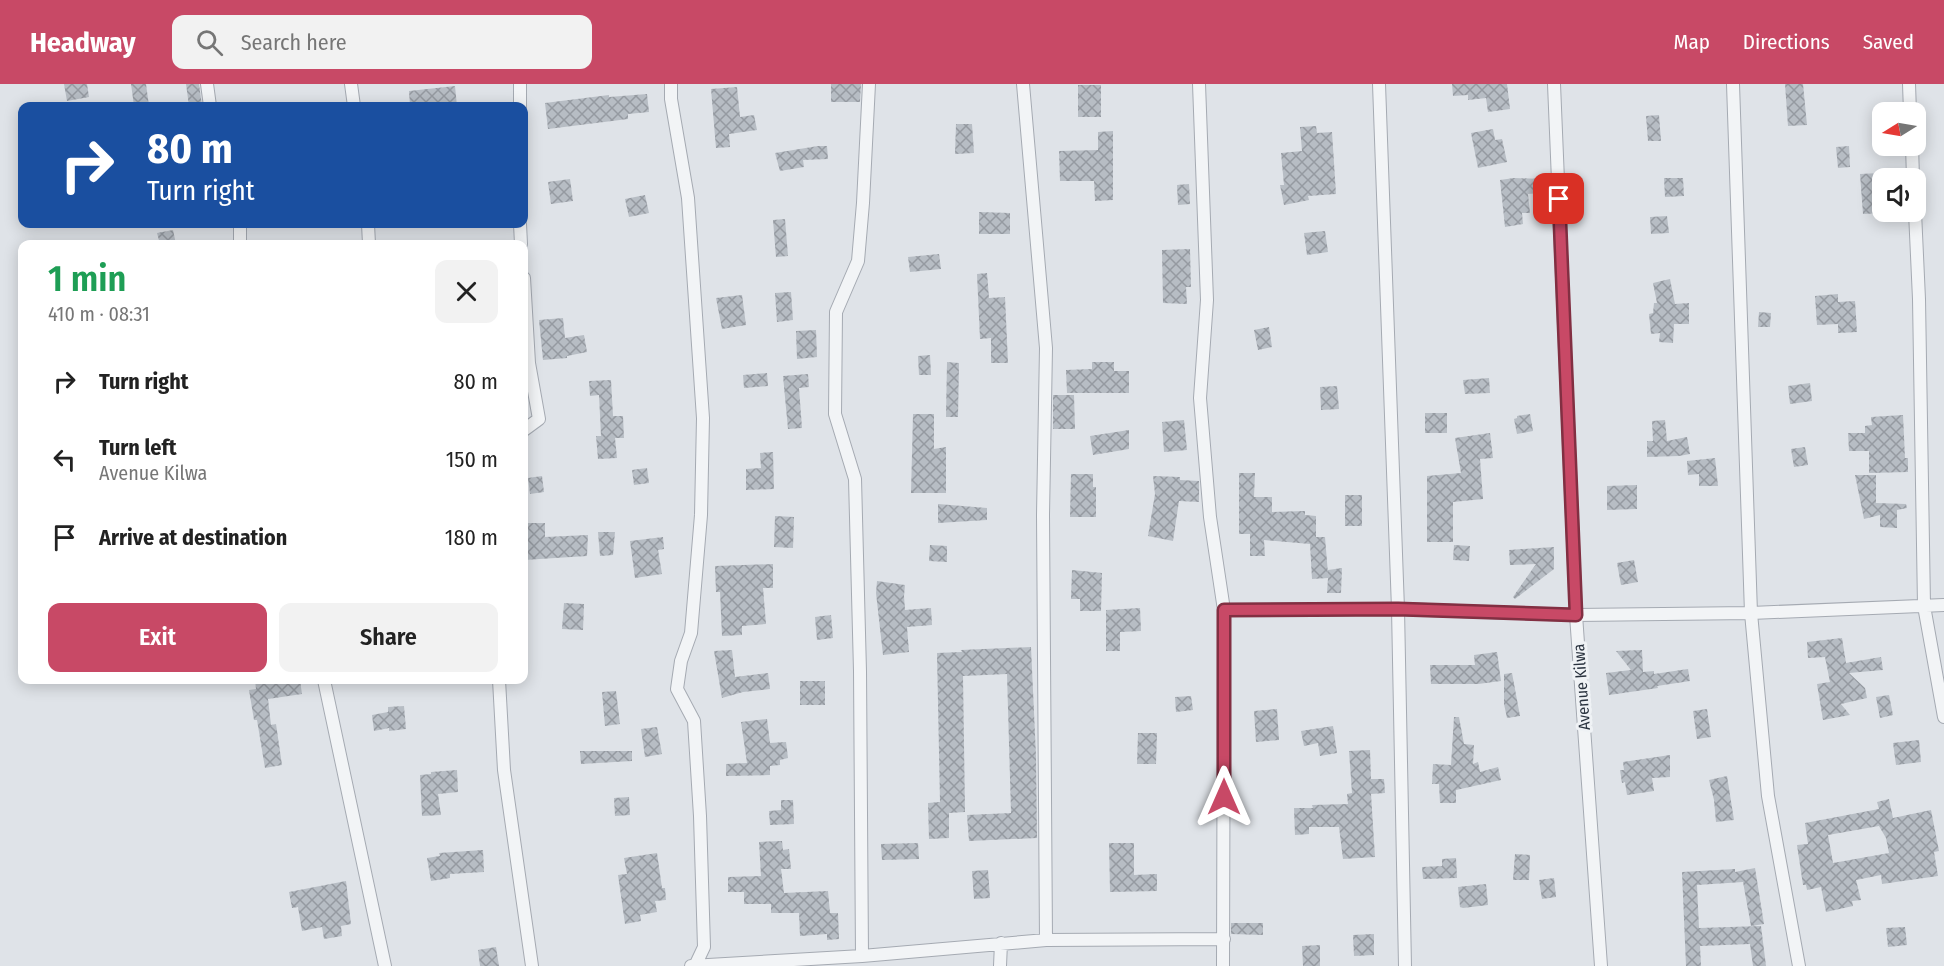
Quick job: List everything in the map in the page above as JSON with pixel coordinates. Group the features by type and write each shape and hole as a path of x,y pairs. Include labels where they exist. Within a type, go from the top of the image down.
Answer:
{"street":[{"path":"207,84 209,102"},
{"path":"351,84 353,102"},
{"path":"520,84 520,102"},
{"path":"671,84 671,99 688,198 703,418 701,515 691,633 681,661 677,689 694,721 700,816 704,947 694,966 838,962 862,956 1046,940 1224,939"},
{"path":"862,956 860,671 855,479 835,414 836,312 858,261 868,131 869,84"},
{"path":"1023,84 1046,348 1043,514 1046,940"},
{"path":"1199,84 1207,300 1200,398 1210,517 1224,610 1223,966"},
{"path":"1379,84 1398,609 1405,966"},
{"name":"Avenue Kilwa","path":"1554,84 1576,615 1601,966"},
{"path":"1733,84 1751,613 1768,796 1799,966"},
{"path":"1909,84 1910,102"},
{"path":"1915,222 1924,606 1944,717"},
{"path":"528,346 539,419"},
{"path":"528,419 539,419"},
{"path":"528,427 539,419"},
{"path":"1224,610 1398,609 1576,615 1751,613 1944,605"},
{"path":"325,684 384,966"},
{"path":"499,684 504,770 532,966"},
{"path":"1000,966 1001,943"}],"building":[{"path":"64,84 87,84 89,97 67,101"},
{"path":"131,84 146,84 148,102 133,102"},
{"path":"186,84 199,84 201,102 188,102"},
{"path":"831,84 861,84 860,102 831,102"},
{"path":"1452,84 1507,84 1510,109 1488,112 1486,98 1468,100 1468,95 1453,96"},
{"path":"1785,84 1803,84 1807,125 1788,126"},
{"path":"1078,85 1101,85 1101,117 1078,117"},
{"path":"455,86 457,102 410,102 409,91"},
{"path":"737,87 740,117 754,115 757,130 729,134 730,147 716,148 711,89"},
{"path":"647,94 649,112 628,114 628,119 548,129 545,103 609,95 609,97"},
{"path":"1659,115 1661,141 1648,141 1646,116"},
{"path":"956,124 972,124 974,153 955,154"},
{"path":"1316,126 1317,133 1332,132 1336,194 1308,196 1309,200 1284,205 1280,185 1284,185 1281,153 1302,151 1300,127"},
{"path":"1493,129 1495,140 1502,139 1507,162 1478,168 1471,133"},
{"path":"1113,131 1113,200 1095,201 1094,181 1060,181 1059,151 1098,150 1098,132"},
{"path":"827,146 828,159 803,160 804,167 780,171 775,153"},
{"path":"1849,146 1850,167 1838,168 1836,147"},
{"path":"1872,173 1872,214 1863,214 1860,174"},
{"path":"1664,178 1683,178 1684,196 1665,197"},
{"path":"570,179 573,201 551,204 548,182"},
{"path":"1541,179 1541,193 1528,194 1530,213 1522,213 1523,224 1505,227 1500,180"},
{"path":"1189,184 1190,204 1178,205 1177,185"},
{"path":"645,195 649,213 629,217 625,199"},
{"path":"979,212 1010,213 1010,234 979,234"},
{"path":"1667,216 1669,233 1651,234 1650,217"},
{"path":"785,219 788,256 776,257 773,220"},
{"path":"173,230 175,240 159,240 157,233"},
{"path":"1325,231 1328,252 1307,255 1304,233"},
{"path":"1190,249 1191,287 1186,287 1187,304 1163,303 1162,250"},
{"path":"939,254 941,269 910,272 908,257"},
{"path":"987,273 989,298 1005,297 1008,363 991,363 991,338 980,339 977,274"},
{"path":"1670,279 1675,304 1689,303 1689,324 1674,324 1673,343 1659,342 1660,333 1651,334 1649,314 1653,313 1654,303 1657,303 1653,283"},
{"path":"791,292 793,320 777,322 775,293"},
{"path":"1838,294 1838,302 1855,301 1857,332 1838,333 1838,324 1817,325 1815,296"},
{"path":"742,295 746,325 722,329 716,298"},
{"path":"1759,312 1771,313 1770,327 1758,327"},
{"path":"563,318 565,338 584,335 587,352 567,356 567,358 543,360 539,320"},
{"path":"1269,327 1272,347 1258,350 1254,330"},
{"path":"816,330 817,357 797,359 796,331"},
{"path":"930,355 931,375 919,375 918,356"},
{"path":"947,362 959,363 958,417 946,417"},
{"path":"1092,362 1114,362 1114,371 1129,371 1129,393 1067,393 1066,370 1092,369"},
{"path":"767,373 768,386 744,388 743,375"},
{"path":"808,374 809,387 799,388 802,428 788,429 783,376"},
{"path":"1489,378 1490,393 1465,394 1463,380"},
{"path":"611,380 613,416 623,416 624,438 615,438 617,458 598,459 596,436 601,436 599,395 590,396 589,381"},
{"path":"1810,383 1812,401 1790,404 1788,386"},
{"path":"1337,386 1339,409 1321,410 1320,387"},
{"path":"1053,395 1074,395 1075,429 1053,429"},
{"path":"1425,413 1447,413 1447,433 1425,433"},
{"path":"913,414 934,414 934,449 946,447 946,493 911,493"},
{"path":"1530,414 1533,431 1517,434 1514,419 1517,416"},
{"path":"1903,415 1908,472 1869,473 1869,451 1849,451 1848,433 1865,433 1865,426 1872,425 1871,417"},
{"path":"1184,420 1187,450 1164,452 1162,422"},
{"path":"1665,420 1667,441 1687,437 1690,454 1647,457 1647,441 1653,441 1652,421"},
{"path":"1129,430 1129,449 1093,455 1090,436"},
{"path":"1490,433 1493,458 1480,459 1483,499 1453,502 1453,542 1427,542 1427,476 1461,473 1455,438"},
{"path":"1805,447 1808,465 1794,467 1791,449"},
{"path":"773,452 774,489 746,490 746,469 761,468 760,453"},
{"path":"1715,458 1718,486 1699,486 1699,474 1688,475 1687,461"},
{"path":"647,468 649,483 634,485 632,470"},
{"path":"1239,473 1255,473 1254,497 1272,497 1272,512 1305,511 1305,515 1316,516 1316,537 1325,537 1328,574 1328,570 1342,568 1341,593 1327,593 1328,578 1312,579 1310,544 1264,540 1265,556 1250,556 1250,534 1239,534"},
{"path":"1071,474 1093,474 1093,487 1096,487 1096,517 1070,517"},
{"path":"1855,475 1876,475 1876,503 1906,504 1907,508 1897,510 1897,528 1880,527 1880,515 1864,519"},
{"path":"542,476 544,492 530,494 528,478"},
{"path":"1153,476 1180,477 1180,480 1199,481 1199,502 1179,501 1173,541 1148,536 1155,494"},
{"path":"1637,485 1637,509 1607,510 1607,486"},
{"path":"1345,495 1362,495 1362,526 1345,526"},
{"path":"938,504 987,508 987,520 938,523"},
{"path":"775,516 794,517 793,548 774,547"},
{"path":"528,523 545,523 545,537 588,535 587,556 528,560"},
{"path":"598,532 615,532 613,555 600,556"},
{"path":"663,537 664,549 658,550 662,574 635,578 630,541"},
{"path":"930,545 947,546 947,562 929,561"},
{"path":"1454,545 1470,546 1469,561 1453,560"},
{"path":"1554,547 1554,569 1515,599 1513,597 1536,564 1510,565 1509,550"},
{"path":"1634,560 1638,582 1621,585 1617,563"},
{"path":"773,564 773,588 763,588 766,624 742,626 742,635 722,636 720,592 716,592 715,566"},
{"path":"1072,570 1102,573 1101,611 1080,611 1080,599 1071,599"},
{"path":"877,581 905,585 905,610 931,608 932,625 907,627 909,652 883,655 876,593"},
{"path":"564,603 584,604 583,630 562,629"},
{"path":"1140,608 1141,631 1120,632 1120,651 1106,651 1106,610"},
{"path":"831,615 833,638 817,640 815,617"},
{"path":"1842,638 1846,663 1881,657 1883,670 1849,673 1865,688 1867,698 1841,704 1850,715 1823,720 1817,684 1830,682 1825,657 1808,658 1807,642"},
{"path":"1031,647 1037,838 969,841 967,815 1011,813 1007,674 963,676 965,812 949,813 949,838 929,839 928,803 940,802 937,653"},
{"path":"732,650 735,677 768,673 770,689 743,692 722,698 714,651"},
{"path":"1642,650 1643,672 1654,671 1654,674 1688,669 1690,681 1609,695 1606,673 1631,670 1616,651"},
{"path":"1497,652 1501,681 1478,684 1431,684 1430,665 1475,665 1474,655"},
{"path":"1512,673 1520,716 1507,718 1504,704 1504,674"},
{"path":"800,681 825,681 825,705 800,705"},
{"path":"255,684 301,684 302,694 268,699 271,725 276,724 282,765 265,768 257,720 254,720 249,690 256,689"},
{"path":"616,691 620,724 605,726 602,692"},
{"path":"1889,695 1893,715 1880,718 1876,697"},
{"path":"1191,696 1193,710 1176,712 1175,697"},
{"path":"404,706 406,729 389,731 389,728 374,731 372,715 388,712 388,707"},
{"path":"1277,709 1279,740 1256,742 1254,711"},
{"path":"1707,709 1711,737 1697,739 1693,711"},
{"path":"1454,717 1459,717 1464,744 1474,745 1473,764 1478,762 1480,772 1498,767 1501,780 1456,790 1456,803 1440,803 1439,784 1432,784 1433,764 1451,765"},
{"path":"767,719 770,743 786,742 788,758 780,760 780,765 770,766 770,775 726,776 726,764 747,763 741,722"},
{"path":"1333,726 1337,753 1320,756 1318,743 1304,746 1301,731"},
{"path":"657,727 662,754 645,757 641,729"},
{"path":"1138,733 1157,733 1156,764 1137,764"},
{"path":"1919,740 1921,762 1896,765 1893,743"},
{"path":"1370,750 1371,779 1384,779 1385,793 1371,794 1375,857 1343,859 1339,827 1309,827 1309,834 1295,835 1294,808 1348,804 1347,794 1352,793 1349,751"},
{"path":"580,751 632,751 632,761 581,764"},
{"path":"1670,755 1670,777 1652,778 1654,791 1627,795 1620,770 1624,770 1623,762"},
{"path":"457,770 458,792 438,794 441,815 422,816 420,775"},
{"path":"1727,776 1734,820 1716,822 1709,780"},
{"path":"629,797 630,815 615,816 614,798"},
{"path":"1889,799 1893,818 1931,810 1939,851 1934,852 1938,876 1882,884 1881,875 1856,880 1861,900 1852,901 1853,906 1826,912 1821,887 1807,890 1806,885 1803,885 1797,845 1808,844 1805,823 1879,809 1877,802","holes":["1879,826 1886,838 1889,853 1833,863 1828,835"]},
{"path":"781,800 793,800 794,824 770,825 769,811 781,810"},
{"path":"782,841 783,850 789,849 791,869 781,869 784,893 828,891 830,913 838,913 839,939 827,940 827,934 800,936 799,913 771,913 771,904 744,904 744,892 728,892 728,877 761,876 759,842"},
{"path":"918,843 919,859 882,860 881,844"},
{"path":"1109,843 1134,843 1134,875 1157,874 1157,891 1110,892"},
{"path":"483,850 484,872 450,874 450,878 431,881 427,858 440,856 439,853"},
{"path":"657,853 666,900 655,901 657,912 640,915 641,921 625,924 618,875 627,874 624,858"},
{"path":"1515,854 1530,855 1529,880 1513,880"},
{"path":"1456,858 1457,878 1423,879 1422,867 1442,866 1442,859"},
{"path":"1755,868 1764,924 1751,926 1743,882 1697,885 1699,928 1761,926 1766,966 1753,966 1750,944 1700,946 1701,966 1686,966 1682,872 1735,869 1735,872"},
{"path":"988,870 990,898 974,899 972,871"},
{"path":"1554,878 1556,897 1542,899 1539,880"},
{"path":"346,881 351,924 341,926 342,936 324,939 322,927 302,931 298,907 292,908 289,892"},
{"path":"1486,884 1488,905 1460,907 1458,887"},
{"path":"1231,923 1263,923 1263,935 1231,934"},
{"path":"1905,927 1907,945 1888,947 1886,928"},
{"path":"1374,934 1374,955 1354,956 1353,935"},
{"path":"1320,945 1320,966 1303,966 1302,946"},
{"path":"496,947 499,966 480,966 478,950"}],"route":[{"path":"1224,797 1224,610 1398,609 1576,615 1559,199"}]}
